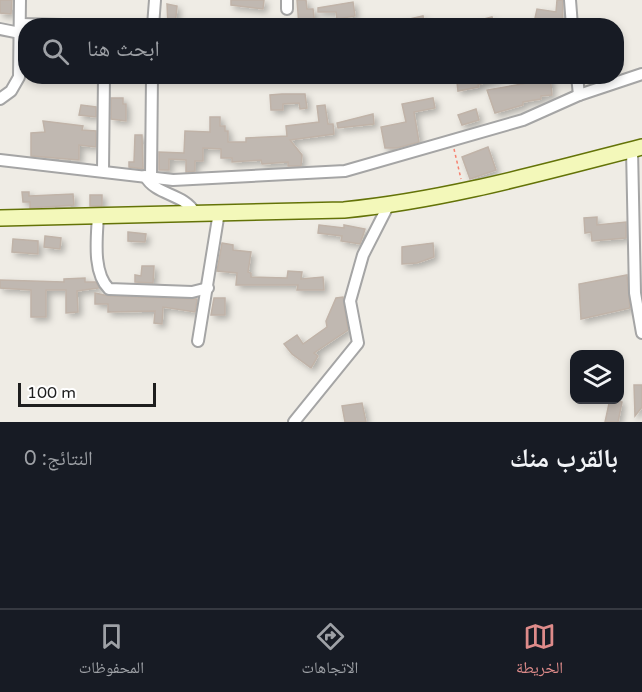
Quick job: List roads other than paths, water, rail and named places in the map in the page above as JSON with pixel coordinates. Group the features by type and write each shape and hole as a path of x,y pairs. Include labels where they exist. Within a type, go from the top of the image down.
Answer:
{"main road":[{"path":"0,218 344,210 388,206 466,190 637,148"}],"street":[{"path":"20,0 20,18"},
{"path":"154,18 155,0"},
{"path":"570,0 571,18"},
{"path":"0,29 18,28"},
{"path":"624,80 642,74"},
{"path":"0,99 11,91 18,79"},
{"path":"103,171 104,84"},
{"path":"152,84 148,177 151,187 191,205 195,213"},
{"path":"578,84 579,95"},
{"path":"0,160 173,180 345,171 453,142 523,120 579,95 612,84"},
{"path":"637,148 639,292 642,333"},
{"path":"294,422 358,343 350,301 363,255 388,206"},
{"path":"198,341 219,212"},
{"path":"98,215 97,248 100,272 104,284 109,289 192,292 208,288"}]}
